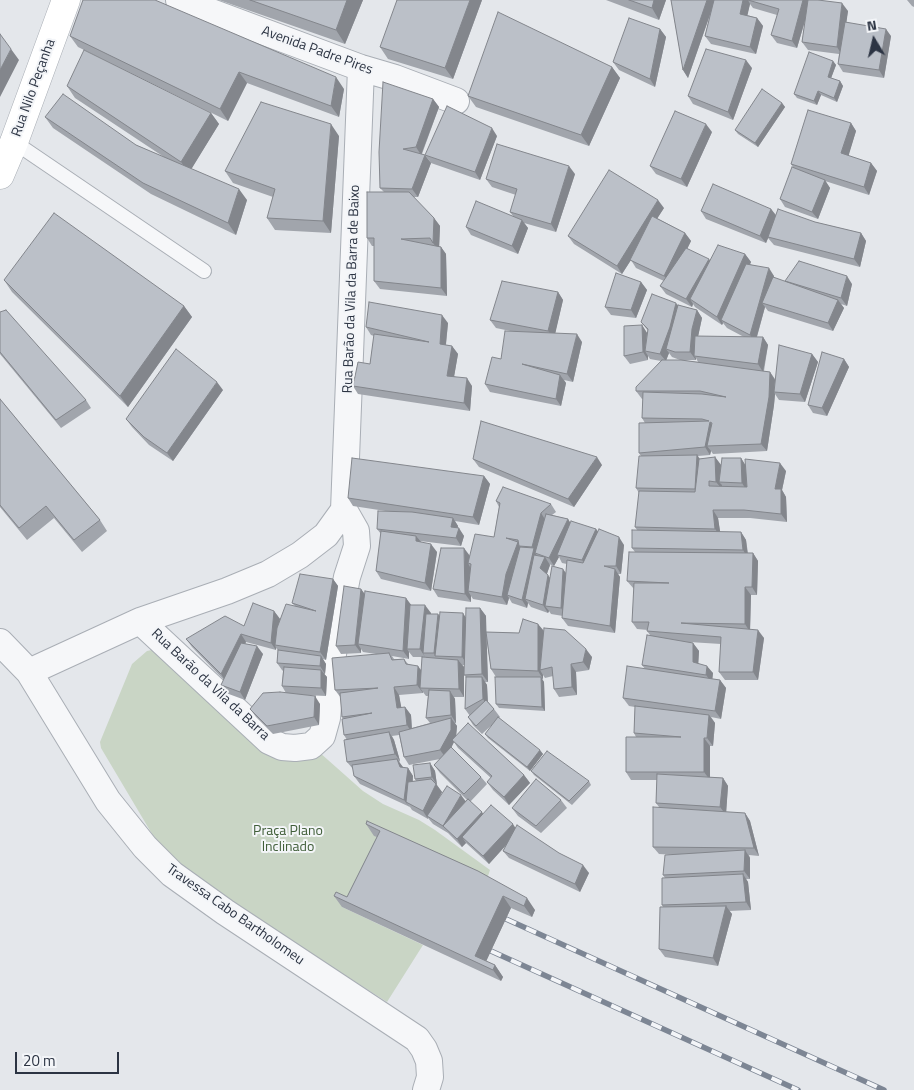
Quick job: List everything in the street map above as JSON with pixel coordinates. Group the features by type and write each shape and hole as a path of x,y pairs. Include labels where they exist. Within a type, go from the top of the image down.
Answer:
{"main road":[{"name":"Rua Nilo Peçanha","path":"0,175 66,0"}],"street":[{"name":"Avenida Padre Pires","path":"178,0 456,101"},
{"name":"Rua Barão da Vila da Barra de Baixo","path":"344,510 361,68"},
{"path":"29,672 140,621 227,591 268,574 300,555 326,535 344,510"},
{"name":"Rua Barão da Vila da Barra","path":"140,621 269,741 282,747 311,746 322,736 328,718 333,654 347,577 357,546 356,530 344,510"},
{"name":"Travessa Cabo Bartholomeu","path":"0,642 29,672 108,801 145,847 172,874 225,912 417,1038 429,1061 430,1077 426,1090"}],"lane":[{"path":"14,142 204,271"}],"green space":[{"name":"Praça Plano Inclinado","path":"156,649 218,702 319,752 363,791 383,804 419,820 490,870 486,882 388,843 342,907 423,945 387,1002 184,873 155,839 101,748 100,742 132,664 147,651"}],"building":[{"path":"83,0 155,0 336,77 331,106 239,72 220,109 70,36"},
{"path":"250,0 347,0 336,30"},
{"path":"397,0 470,0 445,68 380,47"},
{"path":"629,0 654,0 652,8"},
{"path":"671,0 707,0 683,70"},
{"path":"714,0 743,0 740,14 757,18 750,47 705,36"},
{"path":"748,0 803,0 792,41 771,35 779,9"},
{"path":"808,0 842,3 837,47 802,42"},
{"path":"498,12 612,67 581,135 468,96"},
{"path":"629,18 660,29 650,79 613,62"},
{"path":"845,22 886,29 879,70 838,64"},
{"path":"0,34 11,49 0,70"},
{"path":"706,49 746,60 728,112 688,96"},
{"path":"84,50 211,113 181,162 67,86"},
{"path":"809,52 833,61 828,77 840,81 834,98 818,91 814,101 794,94"},
{"path":"383,82 433,99 416,147 403,149 425,155 412,189 380,188 379,152"},
{"path":"762,89 782,103 755,143 735,130"},
{"path":"63,94 136,145 239,189 228,223 143,183 45,117"},
{"path":"261,102 331,124 323,221 267,218 275,189 225,171"},
{"path":"447,106 492,128 475,172 425,155"},
{"path":"808,110 851,123 841,153 871,163 864,187 791,164"},
{"path":"675,111 706,124 681,179 650,166"},
{"path":"497,144 569,166 551,224 510,212 517,189 486,179"},
{"path":"792,167 825,180 812,212 780,199"},
{"path":"609,170 658,200 617,266 568,236"},
{"path":"713,184 771,209 760,236 701,211"},
{"path":"367,192 409,192 434,218 433,243 430,238 401,239 441,247 441,288 374,281 374,238 367,238"},
{"path":"476,201 522,220 512,246 466,227"},
{"path":"778,209 815,222 861,233 854,259 768,237"},
{"path":"54,213 184,306 120,396 4,280"},
{"path":"652,216 685,233 664,276 630,260"},
{"path":"718,245 745,254 717,317 690,299"},
{"path":"686,248 709,259 686,299 660,286"},
{"path":"799,261 847,276 841,298 785,281"},
{"path":"746,264 769,268 750,335 721,320"},
{"path":"616,273 641,282 631,310 605,307"},
{"path":"773,277 838,300 828,323 762,303"},
{"path":"502,281 558,292 548,331 490,320"},
{"path":"652,294 676,303 660,354 645,351 648,329 641,322"},
{"path":"369,302 442,315 440,344 452,346 447,376 467,378 464,403 353,386 358,362 370,364 374,334 429,342 366,327"},
{"path":"678,305 697,310 692,329 690,352 675,352 666,349"},
{"path":"6,310 86,400 56,420 0,352 0,312"},
{"path":"642,325 643,352 624,356 624,326"},
{"path":"505,331 577,334 567,374 522,364 560,375 556,399 485,384 492,357 501,359"},
{"path":"695,336 763,337 758,364 694,356"},
{"path":"779,345 812,354 800,394 774,392"},
{"path":"176,349 217,382 167,453 144,437 126,419"},
{"path":"822,352 844,359 822,408 808,405"},
{"path":"662,360 681,360 770,372 769,397 761,444 707,446 712,423 710,422 705,447 639,453 639,423 709,421 702,419 642,418 643,392 702,394 726,397 700,391 636,391 636,387"},
{"path":"0,399 100,520 74,540 46,506 19,528 0,505"},
{"path":"481,421 597,457 568,499 473,459"},
{"path":"697,455 695,489 636,488 639,456"},
{"path":"715,457 716,482 709,481 709,486 747,487 745,459 780,463 775,489 781,489 781,514 744,510 713,510 715,529 635,527 639,491 695,492 699,459"},
{"path":"352,458 484,476 473,517 348,498"},
{"path":"722,458 741,458 742,483 719,482"},
{"path":"503,487 551,504 541,513 532,547 519,546 518,540 506,538 518,542 506,574 502,597 468,591 471,564 468,563 475,534 494,537 500,503 496,501"},
{"path":"378,511 412,512 453,518 451,527 459,528 456,538 377,529"},
{"path":"546,514 568,519 549,558 535,553"},
{"path":"571,521 596,529 582,560 557,555"},
{"path":"599,529 619,537 616,566 604,566 615,569 610,626 562,618 567,560 583,563"},
{"path":"632,530 741,532 743,550 632,548"},
{"path":"381,531 416,536 416,541 431,544 425,583 376,571"},
{"path":"520,547 534,548 522,600 507,595"},
{"path":"441,548 464,548 465,594 433,589"},
{"path":"629,552 753,553 752,587 745,587 745,624 681,623 758,630 753,672 719,672 721,637 647,631 649,622 632,622 634,583 669,583 627,581"},
{"path":"534,555 545,557 540,568 548,575 543,605 525,599"},
{"path":"552,566 563,569 561,608 545,606"},
{"path":"300,574 333,579 320,652 275,645 277,628 286,604 316,611 292,603"},
{"path":"344,586 361,589 355,645 336,646"},
{"path":"365,591 406,598 403,651 358,644"},
{"path":"253,603 274,611 271,643 241,634 221,674 186,639 225,616 244,626"},
{"path":"410,605 425,605 420,649 407,649"},
{"path":"466,608 480,608 482,674 464,675"},
{"path":"440,612 463,613 462,657 435,656"},
{"path":"426,614 438,614 434,653 423,653"},
{"path":"523,619 538,624 538,671 491,669 486,632 519,633"},
{"path":"544,628 565,630 586,649 583,662 571,664 572,687 554,689 552,667 540,670"},
{"path":"647,635 693,643 693,662 707,666 706,675 642,665"},
{"path":"241,643 257,646 240,692 221,685"},
{"path":"278,650 321,656 320,666 277,663"},
{"path":"389,653 392,660 404,659 406,664 418,666 417,685 394,687 397,708 405,707 407,725 344,735 342,719 372,713 342,717 340,693 378,688 335,690 332,658"},
{"path":"422,657 458,660 459,689 420,688"},
{"path":"627,666 720,680 715,711 623,698"},
{"path":"284,667 321,670 321,688 282,686"},
{"path":"466,677 482,677 483,699 465,709"},
{"path":"495,677 541,677 542,707 496,704"},
{"path":"429,690 450,691 451,715 426,718"},
{"path":"280,692 315,696 314,717 267,726 250,709 263,693"},
{"path":"486,700 494,709 476,726 468,717"},
{"path":"635,706 709,715 707,738 704,738 704,772 626,772 626,737 681,737 634,733"},
{"path":"498,717 540,750 527,767 485,734"},
{"path":"451,718 451,730 440,750 404,757 399,732"},
{"path":"468,723 524,775 504,797 487,782 492,776 452,740"},
{"path":"389,732 395,754 347,762 344,740"},
{"path":"451,747 481,777 464,794 434,765"},
{"path":"547,751 589,781 569,801 531,771"},
{"path":"397,759 400,767 408,768 404,800 354,776 352,765"},
{"path":"430,763 432,777 415,779 413,765"},
{"path":"657,774 723,778 720,807 656,803"},
{"path":"431,779 436,784 423,811 406,802 408,782"},
{"path":"536,779 561,800 536,826 512,808"},
{"path":"447,786 461,795 443,826 427,816"},
{"path":"468,799 482,812 457,839 443,826"},
{"path":"491,805 513,824 483,856 462,837"},
{"path":"653,807 745,813 754,848 653,847"},
{"path":"367,821 478,871 527,898 524,906 503,896 475,956 495,965 493,970 334,896 336,892 347,897 380,831 366,824"},
{"path":"517,825 559,853 583,865 575,884 503,851"},
{"path":"745,850 744,871 663,875 665,855"},
{"path":"743,874 746,902 662,905 662,878"},
{"path":"726,906 713,958 659,949 660,907"}],"railway":[{"path":"506,919 884,1090"},
{"path":"491,951 798,1090"}]}
